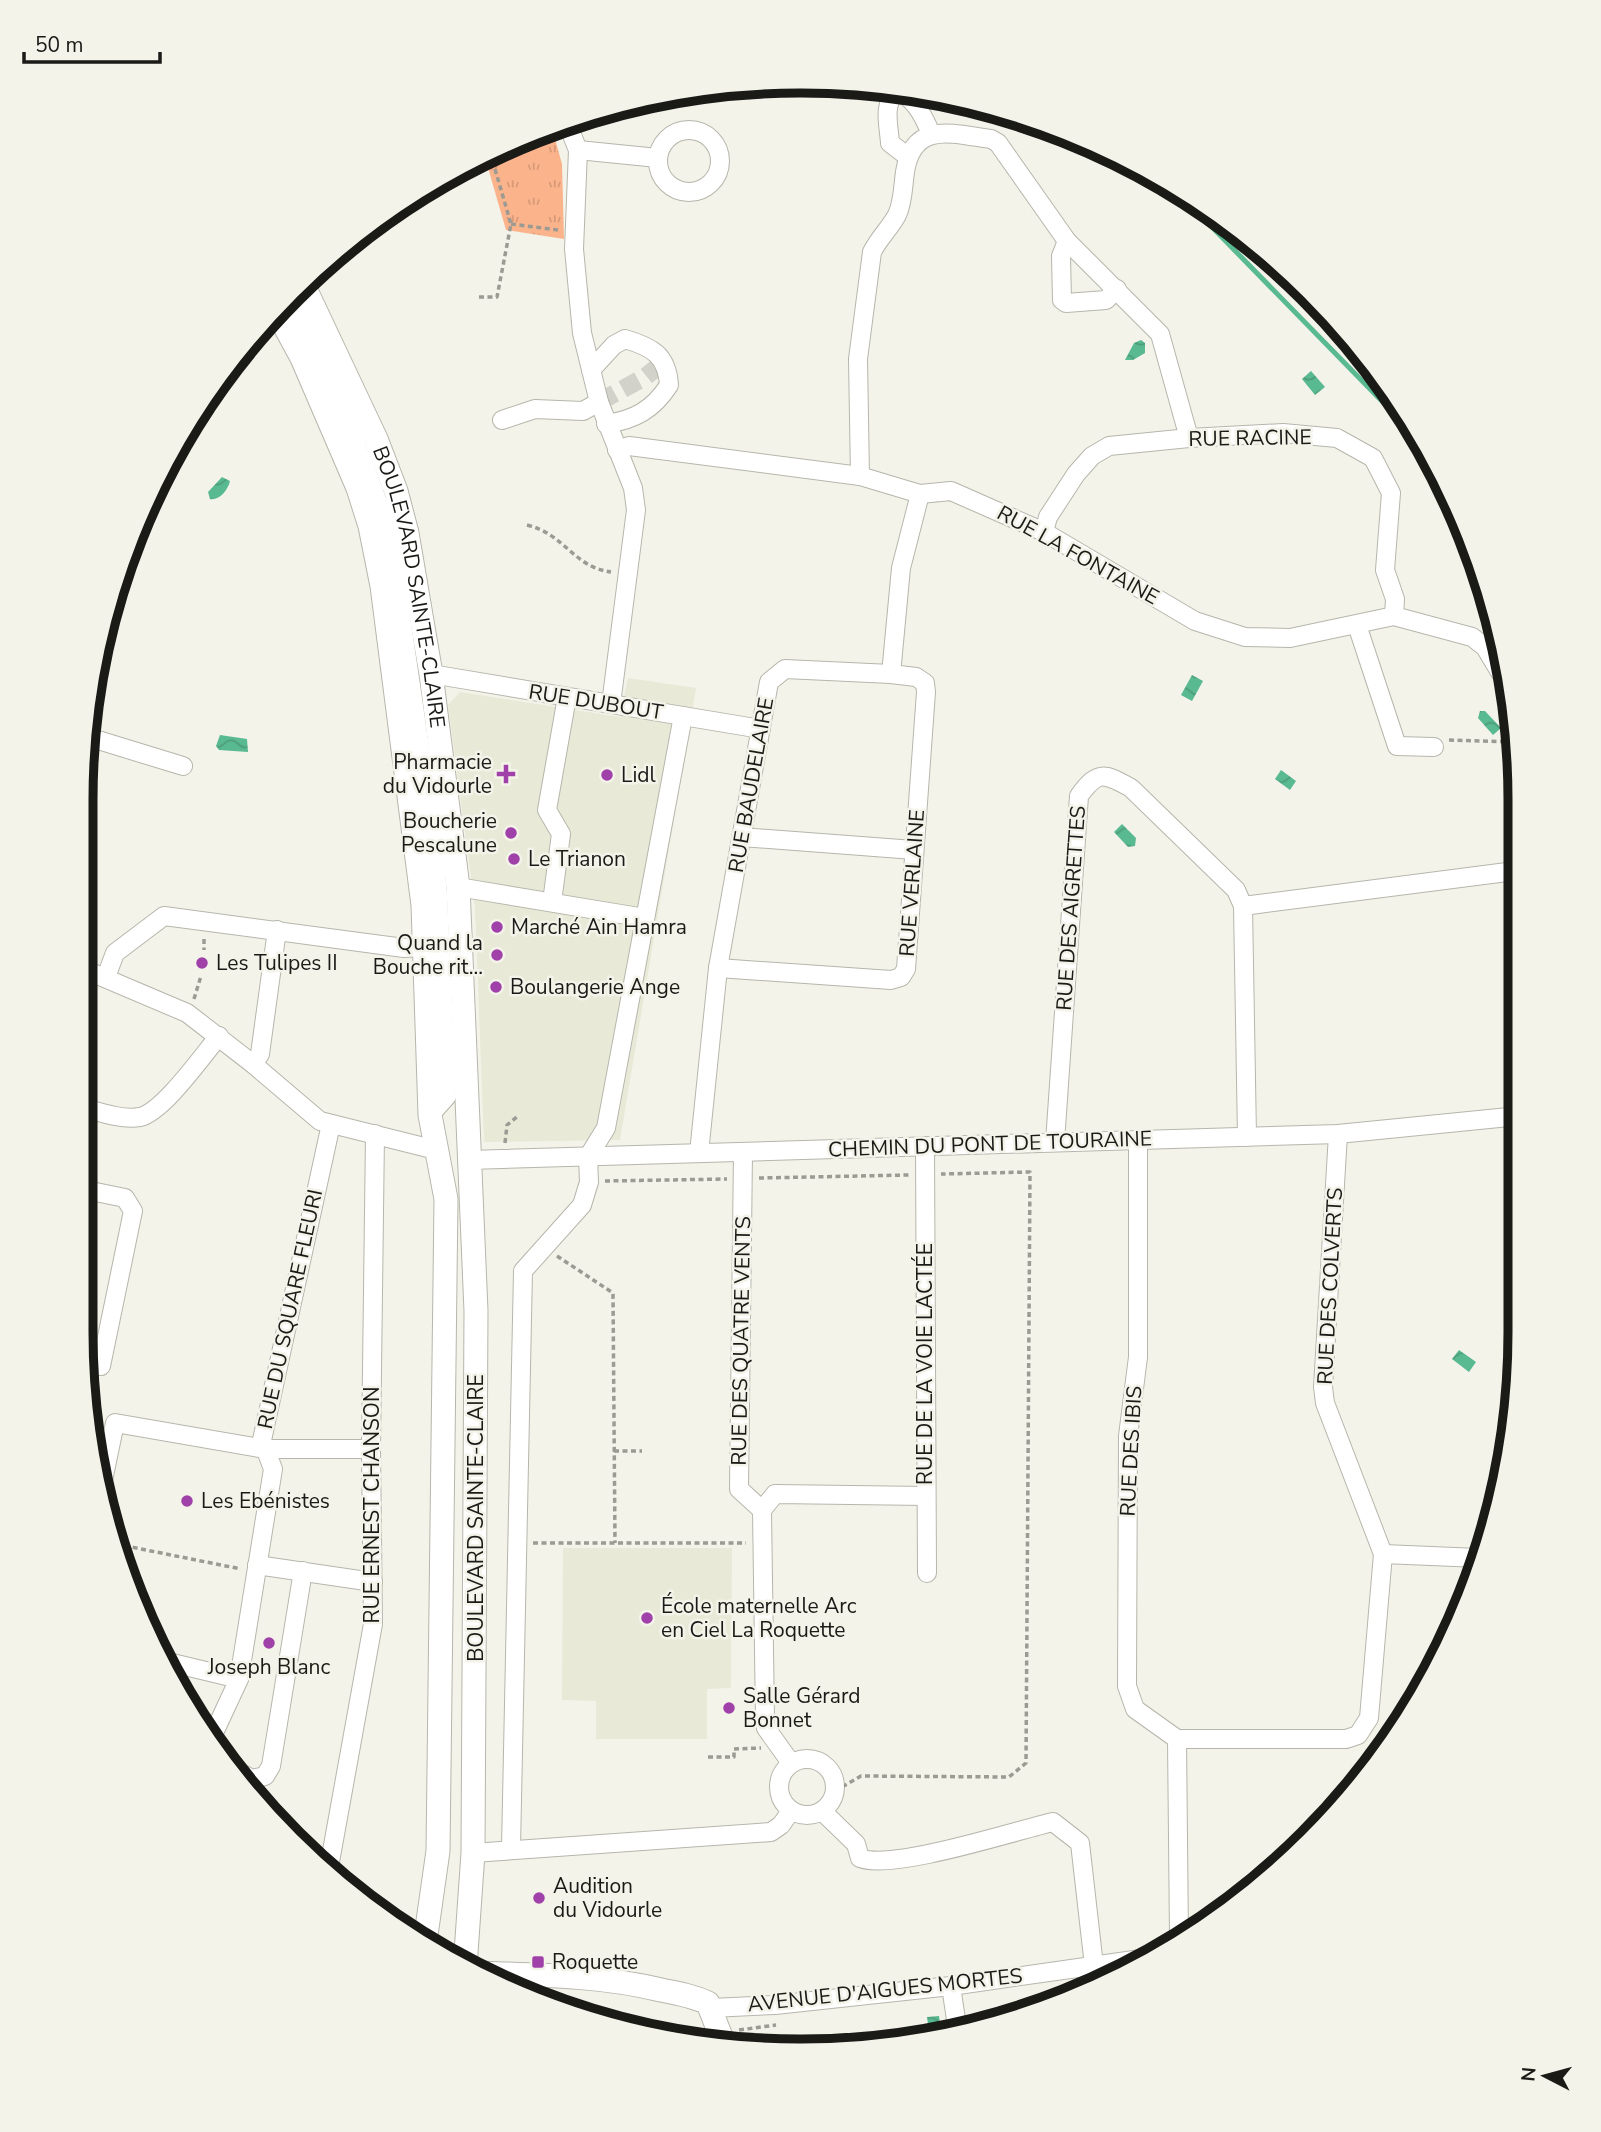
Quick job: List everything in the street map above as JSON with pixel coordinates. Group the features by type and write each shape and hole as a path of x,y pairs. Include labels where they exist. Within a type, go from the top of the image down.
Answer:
{"main road":[{"name":"BOULEVARD SAINTE-CLAIRE","path":"307,293 371,428 396,491 407,533 431,674 458,887 476,1311 473,1853 466,1954"},
{"name":"BOULEVARD SAINTE-CLAIRE","path":"281,320 302,358 358,488 370,526 382,586 423,905 430,1115 445,1184 444,1522 438,1851 426,1932"},
{"path":"436,1150 469,1160"},
{"path":"445,1184 471,1183"},
{"path":"438,1851 473,1853"},
{"path":"504,1973 615,1979 700,2000 711,2008 720,2034"}],"street":[{"path":"890,99 890,143 907,156"},
{"path":"912,102 924,116 932,134"},
{"path":"570,131 578,150 575,232 582,333 599,402 633,488 636,510 611,704"},
{"path":"860,476 858,359 872,252 879,237 896,217 907,156 921,140 932,134 991,139 998,143 1067,241 1160,334 1189,438"},
{"path":"578,150 658,158"},
{"path":"1067,241 1061,256 1062,300 1066,303 1106,300 1117,289"},
{"path":"294,306 320,356 371,480 390,535 439,894 447,1096 430,1115"},
{"path":"591,370 614,345 625,339 651,347 665,361 669,386 658,401 631,421 606,424"},
{"path":"502,420 535,408 583,411 599,402"},
{"name":"RUE RACINE","path":"1044,532 1048,517 1076,474 1092,456 1109,446 1283,433 1338,438 1373,458 1391,493 1385,570 1395,599 1394,616"},
{"name":"RUE LA FONTAINE","path":"617,450 629,446 860,476 920,494 951,491 1044,532 1195,621 1245,637 1290,638 1394,616 1472,637 1485,647 1495,664"},
{"path":"891,674 901,568 920,494"},
{"path":"1357,625 1397,746 1434,747"},
{"name":"RUE BAUDELAIRE","path":"699,1153 718,968 769,682 785,669 891,674"},
{"name":"RUE DUBOUT","path":"431,674 761,729"},
{"name":"RUE VERLAINE","path":"718,968 891,980 901,976 906,969 926,692 925,683 916,677 891,674"},
{"path":"551,902 561,834 547,810 567,697"},
{"path":"511,1848 523,1271 582,1205 589,1182 589,1157 606,1128 683,716"},
{"path":"96,739 183,766"},
{"name":"RUE DES AIGRETTES","path":"1055,1142 1079,796 1091,779 1111,777 1131,788 1236,890 1243,906"},
{"path":"741,837 914,850"},
{"path":"1247,1137 1243,906 1508,872"},
{"path":"458,887 645,918"},
{"path":"106,976 115,953 164,916 404,948 424,947"},
{"path":"253,1064 260,1054 277,930"},
{"path":"93,972 187,1013 253,1064 312,1116 331,1124 436,1150"},
{"path":"93,1110 116,1116 140,1116 155,1110 219,1036"},
{"name":"CHEMIN DU PONT DE TOURAINE","path":"469,1160 1338,1134 1508,1117"},
{"name":"RUE DU SQUARE FLEURI","path":"215,1730 239,1679 273,1469 262,1440 331,1124"},
{"name":"RUE ERNEST CHANSON","path":"330,1860 373,1624 371,1449 375,1133"},
{"name":"RUE DES COLVERTS","path":"1338,1134 1324,1395 1383,1554"},
{"name":"RUE DES IBIS","path":"1138,1140 1138,1357 1128,1436 1127,1686 1135,1709 1177,1739"},
{"name":"RUE DE LA VOIE LACTÉE","path":"762,1510 775,1494 926,1496 925,1146"},
{"name":"RUE DES QUATRE VENTS","path":"743,1152 739,1489 762,1510"},
{"path":"93,1191 125,1198 133,1212 101,1366 94,1365"},
{"path":"106,1470 115,1423 265,1449 371,1449"},
{"path":"926,1496 927,1573"},
{"path":"762,1510 765,1720 772,1737 791,1763"},
{"path":"1179,1929 1177,1739 1346,1739 1358,1735 1369,1717 1383,1554 1471,1558"},
{"path":"257,1568 303,1571 373,1582"},
{"path":"253,1779 265,1776 271,1766 303,1571"},
{"path":"176,1664 239,1679"},
{"path":"807,1759 823,1764 833,1776 835,1791 831,1802 822,1811 806,1816 791,1811 778,1791 781,1775 791,1763 807,1759"},
{"path":"473,1853 511,1848 771,1832 781,1825 791,1811"},
{"path":"822,1811 856,1844 860,1858 871,1863 931,1852 1053,1822 1080,1843 1094,1966"},
{"name":"AVENUE D'AIGUES MORTES","path":"711,2008 775,2006 951,1986 1121,1962"},
{"path":"951,1986 956,2022"}],"path":[{"path":"480,297 497,297 511,224 493,163"},
{"path":"511,224 575,232"},
{"path":"527,525 546,530 592,569 629,575"},
{"path":"1434,747 1453,738 1506,741"},
{"path":"504,1159 507,1125 518,1116"},
{"path":"835,1791 861,1776 1009,1777 1026,1763 1030,1172 925,1175"},
{"path":"544,1247 613,1293 615,1543"},
{"path":"614,1451 642,1451"},
{"path":"517,1543 763,1544"},
{"path":"126,1546 257,1568"},
{"path":"708,1757 734,1757 734,1749 760,1749 772,1737"}],"shaded area":[{"path":"628,678 696,688 620,1140 484,1142 475,908 448,705 460,692 620,717"},
{"name":"École maternelle Arc en Ciel La Roquette","path":"563,1548 732,1548 731,1688 707,1689 707,1739 596,1739 596,1701 562,1700"}],"green space":[{"path":"555,137 562,164 564,239 506,230 487,166"}],"water":[{"path":"1141,340 1145,343 1145,353 1133,360 1125,360 1134,343"},
{"path":"1311,371 1325,387 1315,395 1302,379"},
{"path":"222,477 230,481 227,488 220,497 210,499 208,492"},
{"path":"1192,675 1203,681 1192,701 1181,695"},
{"path":"1480,711 1485,711 1501,728 1493,735 1478,718"},
{"path":"220,735 247,739 248,752 219,750 216,746"},
{"path":"1281,770 1296,781 1290,790 1275,779"},
{"path":"1122,824 1136,838 1135,846 1128,847 1114,832"},
{"path":"1459,1350 1476,1362 1469,1372 1452,1359"},
{"path":"939,2016 940,2026 929,2028 927,2017"}],"waterway":[{"path":"1205,220 1391,411"}],"tunnel":[{"path":"599,402 645,377 665,361"}],"place":[{"name":"Pharmacie du Vidourle","path":"506,774"},
{"name":"Lidl","path":"607,775"},
{"name":"Boucherie Pescalune","path":"511,833"},
{"name":"Le Trianon","path":"514,859"},
{"name":"Marché Ain Hamra","path":"497,927"},
{"name":"Quand la Bouche rit...","path":"497,955"},
{"name":"Les Tulipes II","path":"202,963"},
{"name":"Boulangerie Ange","path":"496,987"},
{"name":"Les Ebénistes","path":"187,1501"},
{"name":"École maternelle Arc en Ciel La Roquette","path":"647,1618"},
{"name":"Joseph Blanc","path":"269,1643"},
{"name":"Salle Gérard Bonnet","path":"729,1708"},
{"name":"Audition du Vidourle","path":"539,1898"},
{"name":"Roquette","path":"538,1962"}]}
